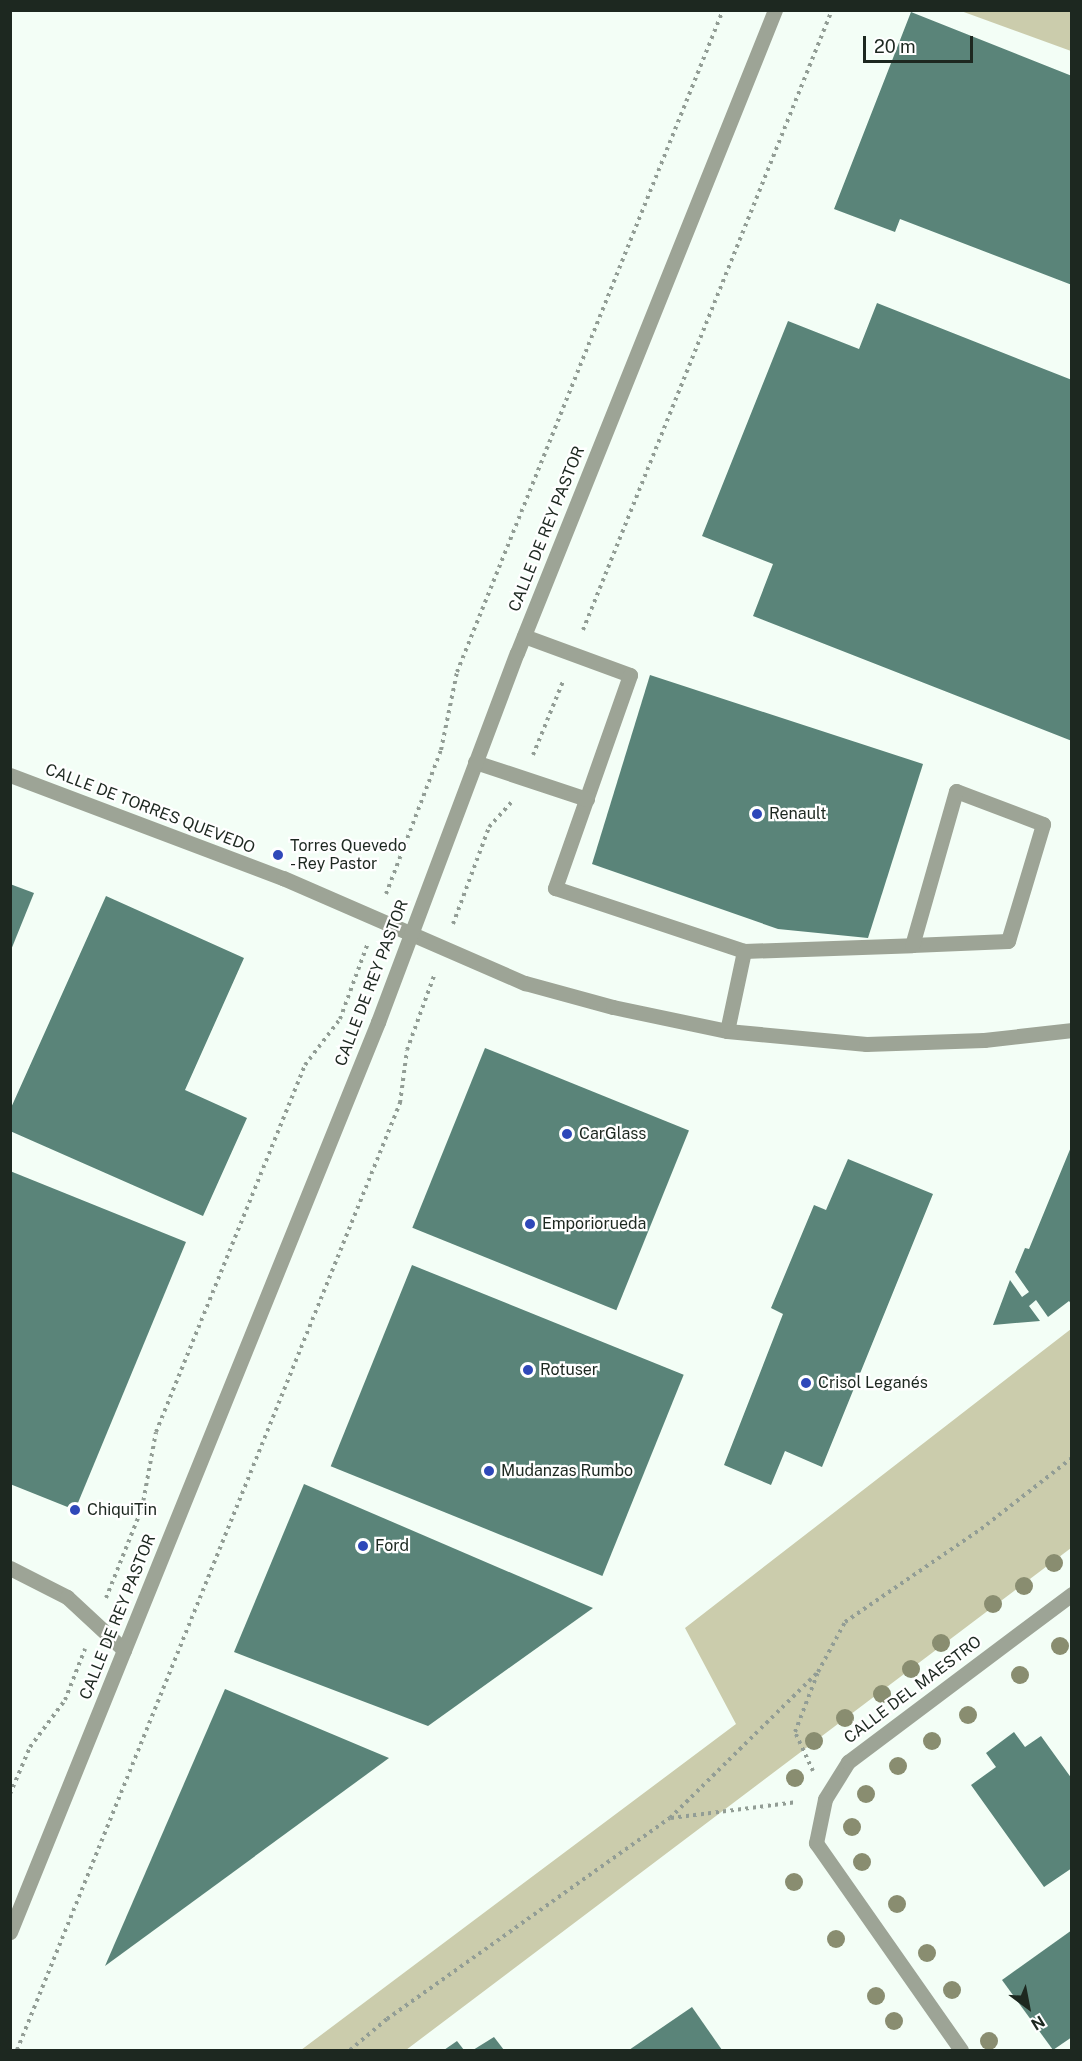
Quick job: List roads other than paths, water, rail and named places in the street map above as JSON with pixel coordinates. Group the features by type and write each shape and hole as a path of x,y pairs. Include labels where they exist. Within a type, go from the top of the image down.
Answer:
{"street":[{"name":"CALLE DE REY PASTOR","path":"10,1932 409,934 524,636 776,10"},
{"path":"524,636 630,675 555,888 744,951 912,945 1008,941 1043,824 956,791 912,945"},
{"path":"475,762 587,799"},
{"name":"CALLE DE TORRES QUEVEDO","path":"10,775 283,878 443,950 525,983 727,1031 877,1044 984,1040 1071,1030"},
{"path":"727,1031 744,951"},
{"path":"10,1568 67,1597 124,1650"},
{"name":"CALLE DEL MAESTRO","path":"961,2050 816,1843 825,1799 848,1762 1071,1594"}],"place":[{"name":"Renault","path":"757,814"},
{"name":"Torres Quevedo - Rey Pastor","path":"278,855"},
{"name":"CarGlass","path":"567,1134"},
{"name":"Emporiorueda","path":"530,1224"},
{"name":"Rotuser","path":"528,1370"},
{"name":"Crisol Leganés","path":"806,1383"},
{"name":"Mudanzas Rumbo","path":"489,1471"},
{"name":"ChiquiTin","path":"75,1510"},
{"name":"Ford","path":"363,1546"}]}
